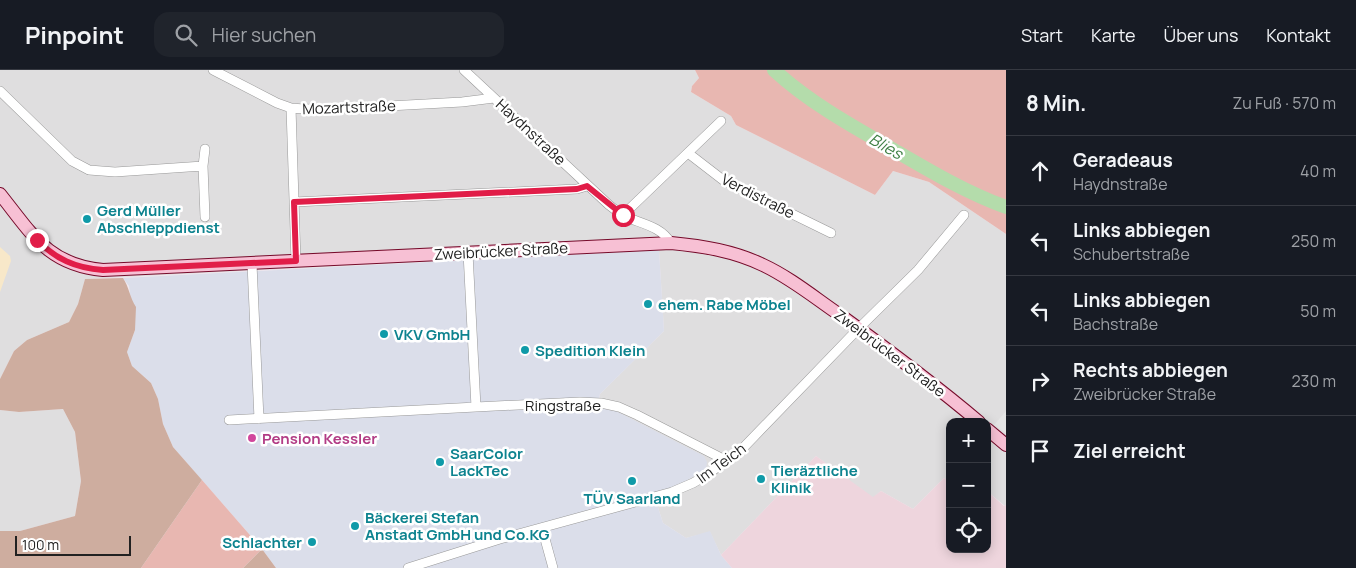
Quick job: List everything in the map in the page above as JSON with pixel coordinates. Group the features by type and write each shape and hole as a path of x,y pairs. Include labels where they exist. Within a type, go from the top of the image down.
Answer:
{"street":[{"name":"Mozartstraße","path":"213,70 290,108 352,108 462,102 494,98"},
{"name":"Haydnstraße","path":"464,70 587,186 623,215 658,229 668,237 671,243"},
{"path":"0,92 72,161 89,170 115,172 203,166"},
{"path":"290,108 296,261"},
{"path":"623,215 721,122"},
{"path":"205,217 203,166 206,149"},
{"name":"Verdistraße","path":"688,153 723,180 831,233"},
{"path":"294,202 577,189 587,186"},
{"name":"Zweibrücker Straße","path":"0,195 37,240 65,262 80,267 103,270 671,243 714,248 763,264 808,292 932,384 974,418"},
{"name":"Im Teich","path":"408,568 491,542 672,492 693,483 727,461 766,426 858,329 918,270 964,215"},
{"path":"468,253 476,406"},
{"path":"252,264 259,418"},
{"name":"Ringstraße","path":"229,420 476,406 580,402 601,403 618,407 637,415 727,461"},
{"path":"991,432 1006,445"},
{"path":"542,528 553,568"}],"shaded area":[{"path":"0,70 695,70 699,78 692,86 691,92 731,116 736,125 875,195 893,171 929,182 1006,234 1006,505 991,494 991,418 946,418 946,479 944,478 913,509 881,491 873,498 816,456 721,555 710,532 686,538 663,523 654,495 616,411 597,408 600,394 664,331 659,250 85,279 78,304 69,322 27,340 14,351 0,379"},
{"path":"695,70 1006,70 1006,234 929,182 893,171 875,195 736,125 731,116 691,92 692,86 699,78"},
{"path":"0,247 10,256 11,261 0,292"},
{"path":"659,250 664,331 600,394 597,408 616,411 704,456 707,462 706,469 686,481 654,495 663,523 686,538 710,531 721,555 732,568 276,568 262,549 173,447 163,424 158,399 151,383 132,366 127,352 135,330 129,286 123,278"},
{"path":"123,278 136,307 135,330 127,352 132,366 151,383 158,399 163,424 173,447 202,480 141,568 0,568 0,531 20,531 75,516 81,481 75,432 63,409 19,412 0,410 0,379 14,351 27,340 69,322 78,304 85,279"},
{"path":"63,409 75,432 81,481 75,516 20,531 0,531 0,410 19,412"},
{"path":"1006,411 1006,433 994,425"},
{"path":"816,456 873,497 881,491 913,509 944,478 946,479 946,553 991,553 991,495 1004,506 1006,505 1006,568 732,568 721,555"},
{"path":"202,480 262,549 243,568 141,568"},
{"path":"262,549 276,568 243,568"}],"waterway":[{"name":"Blies","path":"774,70 802,93 863,132 949,181 1006,207"}],"place":[{"name":"Gerd Müller Abschleppdienst","path":"87,219"},
{"name":"ehem. Rabe Möbel","path":"648,304"},
{"name":"VKV GmbH","path":"384,334"},
{"name":"Spedition Klein","path":"525,350"},
{"name":"Pension Kessler","path":"252,438"},
{"name":"SaarColor LackTec","path":"440,462"},
{"name":"Tieräztliche Klinik","path":"761,479"},
{"name":"TÜV Saarland","path":"632,481"},
{"name":"Bäckerei Stefan Anstadt GmbH und Co.KG","path":"355,526"},
{"name":"Schlachter","path":"312,542"}],"route":[{"path":"37,240 56,257 65,262 86,269 103,270 296,261 294,202 577,189 587,186 623,215"}]}
